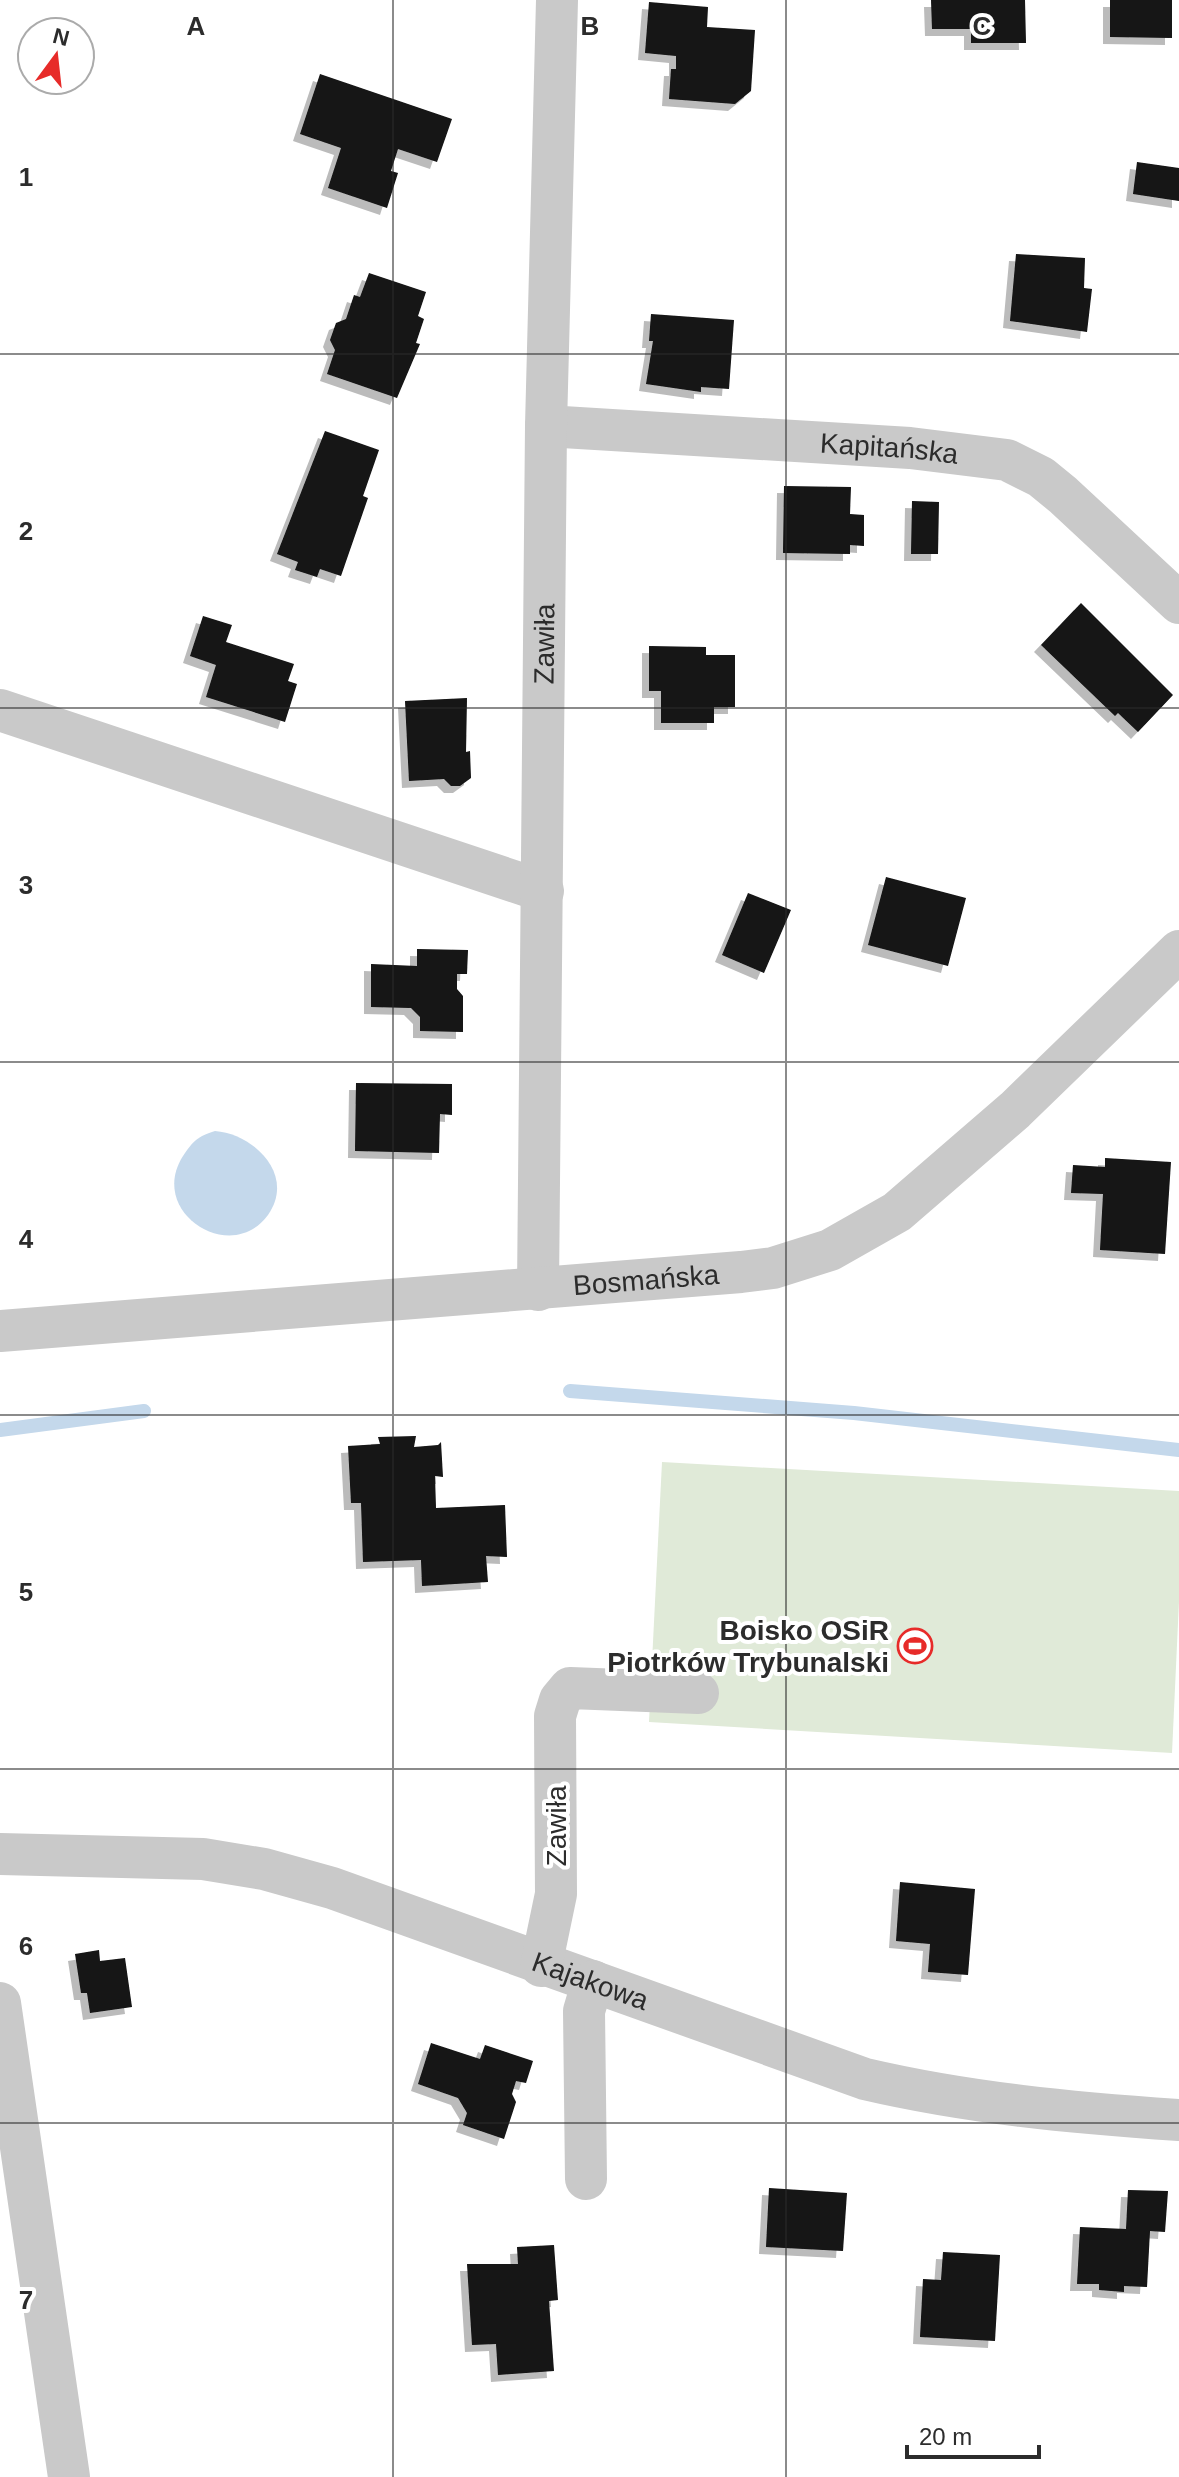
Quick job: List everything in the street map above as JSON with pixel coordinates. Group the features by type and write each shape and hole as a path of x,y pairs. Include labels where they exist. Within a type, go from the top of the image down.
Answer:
{"street":[{"name":"Zawiła","path":"538,1290 546,426 557,0"},
{"name":"Kapitańska","path":"546,426 910,448 1007,460 1041,477 1063,495 1179,603"},
{"path":"0,710 543,891"},
{"name":"Bosmańska","path":"0,1331 538,1290 773,1268 843,1244 897,1212 1015,1110 1179,951"},
{"name":"Zawiła","path":"541,1966 556,1894 555,1716 560,1700 570,1688 698,1693"},
{"name":"Kajakowa","path":"0,1854 203,1859 264,1869 332,1888 541,1966 593,1981 865,2079 925,2093 1078,2114 1179,2120"},
{"path":"586,2179 584,2011 593,1981"},
{"path":"0,2003 69,2477"}],"green space":[{"name":"Boisko OSiR Piotrków Trybunalski","path":"662,1462 1179,1491 1179,1601 1172,1753 649,1722"}],"water":[{"path":"215,1131 230,1134 256,1148 267,1159 277,1185 268,1215 252,1229 234,1235 215,1234 198,1226 184,1213 176,1196 175,1177 183,1156 196,1140"}],"building":[{"path":"931,0 1025,0 1026,43 971,43 971,29 932,29"},
{"path":"1110,0 1172,0 1172,38 1110,37"},
{"path":"649,2 708,7 707,27 755,30 751,91 735,104 669,99 671,69 676,69 676,56 645,53"},
{"path":"320,74 452,119 437,162 398,149 391,171 398,173 387,208 328,188 341,148 300,134"},
{"path":"1137,162 1179,168 1179,201 1133,194"},
{"path":"1016,254 1085,258 1084,288 1092,289 1087,332 1010,321"},
{"path":"369,273 426,292 418,316 424,319 416,343 420,344 397,398 327,374 335,350 330,340 336,323 346,319 354,295 360,297"},
{"path":"651,314 734,320 729,389 701,387 701,392 646,384 653,341 649,341"},
{"path":"325,431 379,450 363,496 368,498 341,576 320,569 317,577 295,570 298,562 277,554"},
{"path":"784,486 851,487 850,514 864,515 864,546 850,545 850,554 783,553"},
{"path":"912,501 939,502 938,554 911,554"},
{"path":"1081,603 1173,695 1138,732 1118,713 1115,716 1041,645"},
{"path":"203,616 232,625 226,642 294,664 288,681 297,684 285,722 206,697 216,665 190,656"},
{"path":"649,646 706,647 706,655 735,655 735,707 714,707 714,723 661,723 661,691 649,691"},
{"path":"467,698 466,752 470,751 471,778 460,786 451,786 444,779 409,781 405,701"},
{"path":"886,877 966,898 948,966 868,945"},
{"path":"748,893 791,910 764,973 722,955"},
{"path":"417,949 468,950 467,974 457,974 457,989 463,996 463,1032 420,1031 420,1017 411,1008 371,1007 371,964 417,966"},
{"path":"356,1083 452,1084 452,1115 440,1114 439,1153 355,1151"},
{"path":"1105,1158 1171,1162 1165,1254 1100,1250 1103,1194 1071,1193 1073,1165 1105,1167"},
{"path":"416,1436 414,1447 438,1445 441,1442 443,1477 435,1476 436,1508 505,1505 507,1557 486,1556 488,1582 422,1586 421,1560 363,1562 361,1503 351,1503 348,1446 380,1444 378,1437"},
{"path":"900,1882 975,1889 968,1975 928,1972 930,1944 896,1941"},
{"path":"99,1950 100,1961 125,1958 132,2007 90,2013 87,1993 81,1993 75,1954"},
{"path":"431,2043 480,2059 485,2045 533,2061 526,2083 516,2081 512,2094 516,2102 504,2139 463,2125 467,2113 458,2098 418,2084"},
{"path":"769,2188 847,2193 843,2251 766,2247"},
{"path":"1128,2190 1168,2191 1165,2232 1150,2231 1147,2287 1124,2286 1124,2292 1099,2290 1099,2284 1077,2284 1080,2227 1126,2229"},
{"path":"554,2245 558,2300 549,2301 554,2371 498,2375 496,2344 472,2345 467,2264 518,2264 517,2247"},
{"path":"943,2252 1000,2255 995,2341 920,2337 923,2279 941,2280"}],"waterway":[{"path":"570,1391 854,1413 1179,1450"},
{"path":"0,1430 144,1411"}],"place":[{"name":"Boisko OSiR Piotrków Trybunalski","path":"915,1646"}]}
